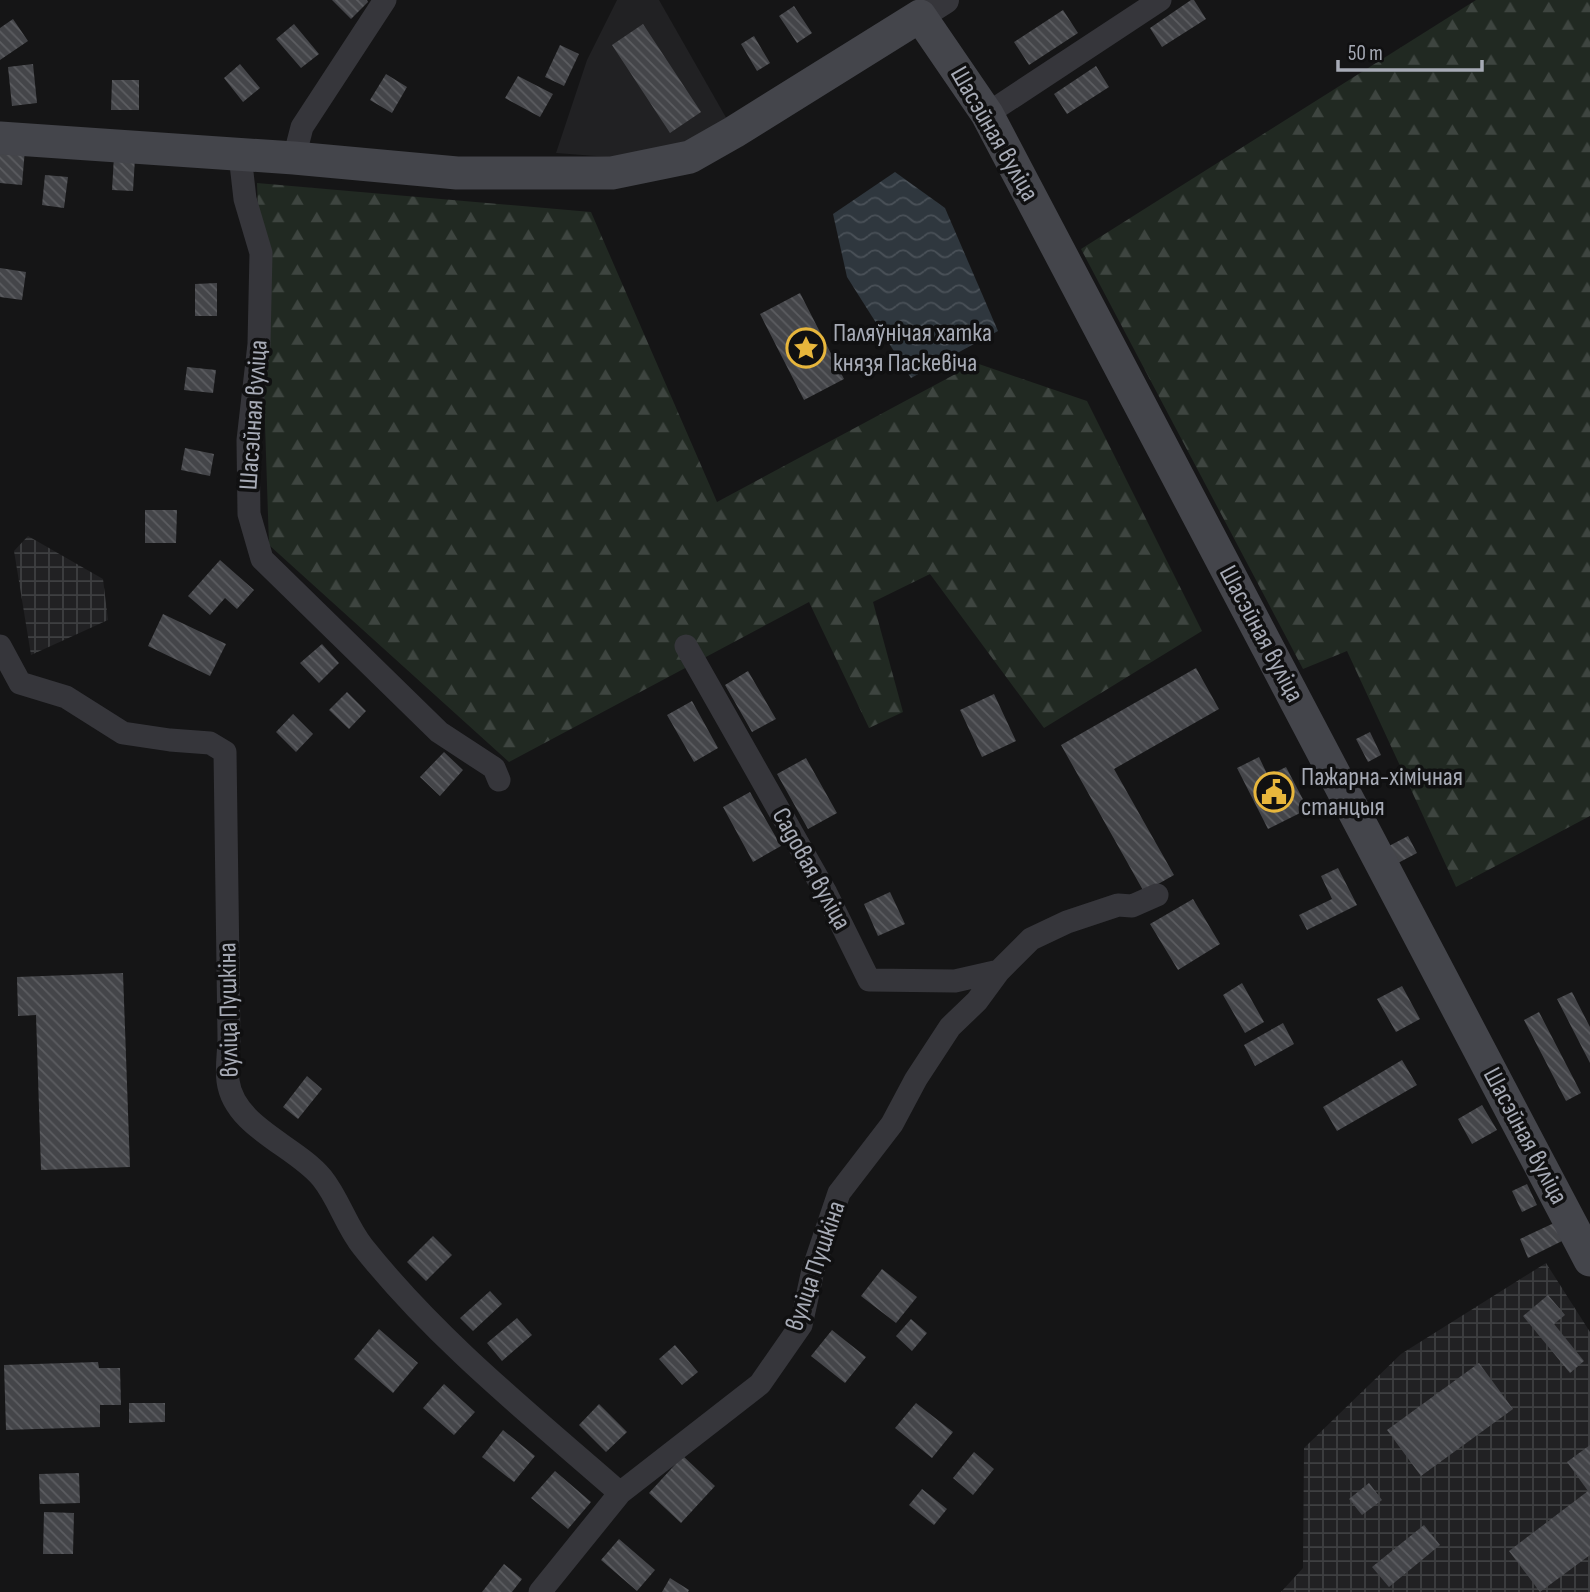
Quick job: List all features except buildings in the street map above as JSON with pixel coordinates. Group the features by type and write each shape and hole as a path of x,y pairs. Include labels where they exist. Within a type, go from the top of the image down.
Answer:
{"main road":[{"name":"Шасэйная вуліца","path":"0,138 294,158 457,173 612,173 690,157 734,132 931,6 1590,1260"}],"street":[{"path":"294,158 302,127 385,0"},
{"path":"987,114 1160,0"},
{"name":"Шасэйная вуліца","path":"240,155 245,198 261,253 260,344 248,440 249,514 261,559 439,732 494,768 499,780"},
{"name":"вуліца Пушкіна","path":"0,646 20,683 66,697 123,733 211,743 225,752 228,1082 236,1103 251,1121 322,1177 361,1244 439,1333 620,1493"},
{"name":"Садовая вуліца","path":"686,646 826,893 869,980 955,981 999,971"},
{"name":"вуліца Пушкіна","path":"540,1592 620,1493 760,1384 802,1325 813,1270 839,1193 892,1124 916,1079 950,1027 976,1001 999,971 1031,939 1092,914 1118,905 1132,906 1157,895"}],"shaded area":[{"path":"617,0 659,0 728,121 680,147 635,159 556,153 587,60"},
{"path":"28,536 103,579 108,620 31,655 14,551"},
{"path":"1546,1263 1590,1332 1590,1592 1281,1592 1303,1568 1304,1448 1401,1354"}],"green space":[{"path":"1476,0 1590,0 1590,816 1456,887 1347,651 1303,669 1081,249"},
{"path":"257,183 591,212 717,502 976,363 1087,401 1202,631 1044,728 930,574 873,602 903,712 869,728 809,602 509,762 269,545"}],"water":[{"path":"895,172 945,208 998,331 911,378 847,277 833,214"}],"place":[{"name":"Паляўнічая хатка князя Паскевіча","path":"806,348"},
{"name":"Пажарна-хімічная станцыя","path":"1274,792"}]}
